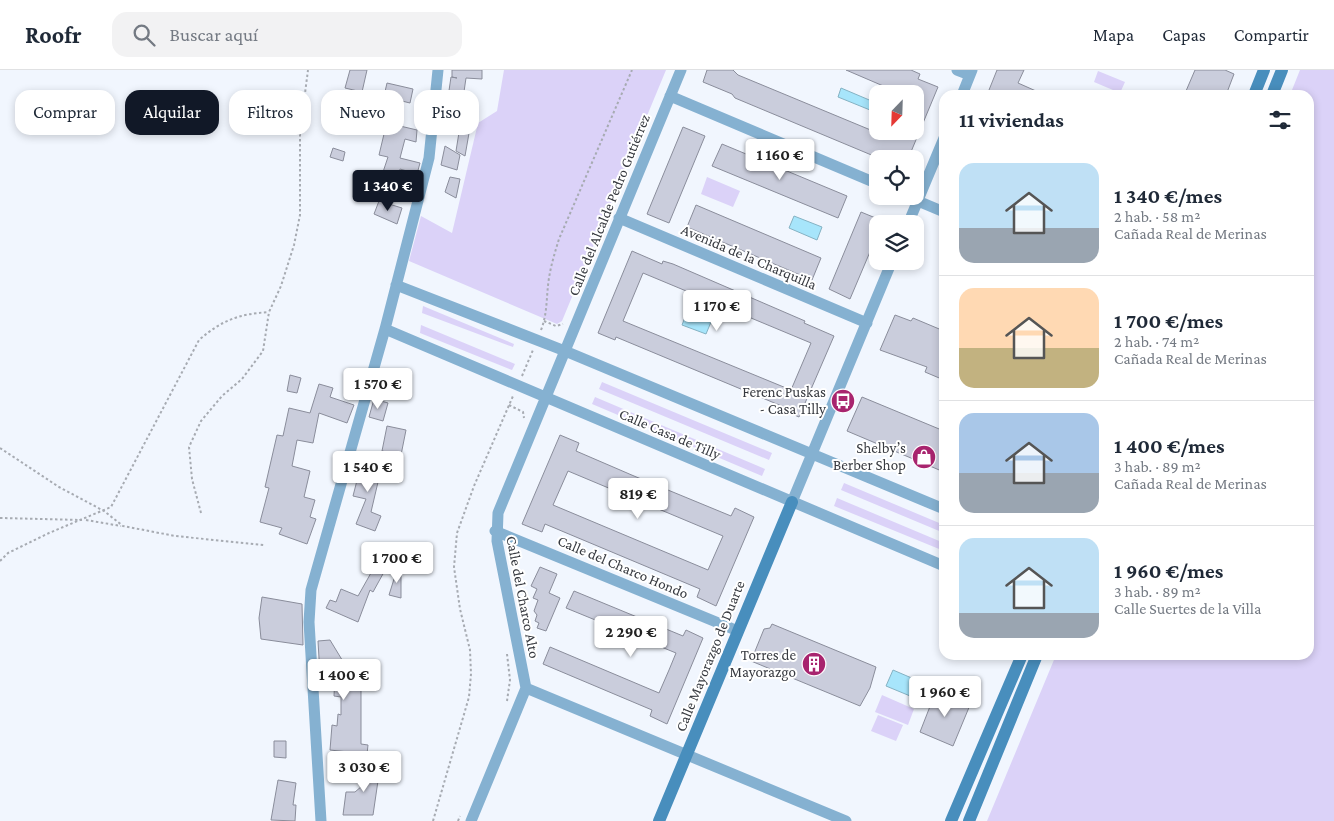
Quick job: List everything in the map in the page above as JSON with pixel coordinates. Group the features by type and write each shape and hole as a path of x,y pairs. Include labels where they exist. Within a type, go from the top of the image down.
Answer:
{"main road":[{"path":"1256,90 1264,70"},
{"path":"1274,90 1282,70"},
{"name":"Calle Mayorazgo de Duarte","path":"659,821 792,502"},
{"path":"951,821 1020,660"},
{"path":"969,821 1035,660"}],"street":[{"path":"321,821 309,622 311,590 385,329 429,158 438,70"},
{"name":"Calle del Alcalde Pedro Gutiérrez","path":"565,351 681,70"},
{"path":"958,70 971,73 964,90"},
{"path":"670,96 869,180"},
{"path":"924,186 939,150"},
{"path":"924,204 939,210"},
{"name":"Avenida de la Charquilla","path":"620,218 867,323"},
{"path":"792,502 888,270"},
{"path":"396,285 565,351 939,507"},
{"name":"Calle Casa de Tilly","path":"385,329 939,564"},
{"name":"Calle del Charco Alto","path":"526,688 496,531 500,505 565,351"},
{"name":"Calle del Charco Hondo","path":"496,531 738,631"},
{"path":"471,821 526,688 846,821"}],"path":[{"path":"201,513 192,479 189,447 202,421 222,396 242,379 263,351 269,312 281,286 294,245 300,215 300,132 308,70"},
{"path":"433,821 469,697 471,674 470,650 460,609 454,566 458,533 474,486 544,322 548,303 548,280 559,239 632,70"},
{"path":"0,561 8,553 85,520 110,507 199,340 215,326 244,314 269,312"},
{"path":"510,404 525,414 521,426"},
{"path":"0,448 59,487 104,510 123,526"},
{"path":"0,518 85,520 176,536 264,545"},
{"path":"505,708 510,680 507,654"},
{"path":"458,821 462,812"}],"shaded area":[{"path":"504,70 666,70 562,321 557,324 409,261 421,216 452,233 475,135 479,135 479,122 497,111"},
{"path":"1300,70 1334,70 1334,821 987,821 1054,660 1314,660 1314,90 1292,90"},
{"path":"1098,71 1125,82 1121,90 1113,90 1094,82"},
{"path":"707,177 740,191 733,207 701,194"},
{"path":"423,306 514,344 513,347 422,313"},
{"path":"421,325 515,364 512,370 420,333"},
{"path":"602,382 772,453 769,460 599,389"},
{"path":"595,397 765,469 762,476 592,404"},
{"path":"844,483 939,523 939,531 841,490"},
{"path":"837,498 939,541 939,549 834,506"},
{"path":"882,695 914,709 908,725 875,712"},
{"path":"878,715 903,725 896,741 871,731"}],"water":[{"path":"841,88 869,100 869,110 838,97"},
{"path":"794,216 822,227 817,240 789,228"},
{"path":"687,312 711,322 706,334 682,325"},
{"path":"893,670 921,682 915,698 886,686"}],"building":[{"path":"350,70 367,70 362,90 345,88"},
{"path":"452,70 482,70 482,79 466,78 464,90 449,90 451,77 457,78 452,77"},
{"path":"707,70 733,70 738,75 869,129 869,140 916,140 912,150 869,150 869,154 735,98 732,94 703,82"},
{"path":"846,70 911,70 920,74 918,79 938,87 924,121 924,85 881,85"},
{"path":"997,70 1024,70 1018,83 1034,90 989,90"},
{"path":"1195,70 1225,70 1234,74 1228,90 1186,90"},
{"path":"387,83 413,89 410,103 404,102 404,90 385,90"},
{"path":"404,127 414,129 414,135 417,135 416,142 405,139 400,158 420,163 417,174 400,169 395,189 379,184 388,157 379,155 384,135 404,135"},
{"path":"683,127 705,136 669,223 647,214"},
{"path":"459,135 469,135 465,156 456,151"},
{"path":"722,144 847,196 838,218 712,166"},
{"path":"445,146 460,155 457,170 441,165"},
{"path":"333,148 345,152 343,161 330,157"},
{"path":"450,177 460,179 456,198 445,192"},
{"path":"379,201 402,208 397,224 374,214"},
{"path":"696,205 821,258 812,280 687,227"},
{"path":"861,212 869,215 869,254 850,299 829,289"},
{"path":"632,251 662,264 663,261 673,264 805,321 804,323 834,336 799,417 783,410 784,407 616,337 615,340 598,333","holes":["643,273 811,343 791,390 623,321"]},
{"path":"895,315 911,321 913,318 939,329 939,378 925,372 927,367 880,350"},
{"path":"290,375 301,378 297,393 287,391"},
{"path":"319,384 333,388 330,397 354,405 347,423 319,413 313,443 297,440 292,466 310,471 304,497 315,500 310,517 316,519 307,544 279,534 282,528 260,522 269,488 265,487 277,435 283,436 289,408 310,413"},
{"path":"862,397 939,429 939,470 847,431"},
{"path":"374,399 388,403 383,421 369,417"},
{"path":"387,426 406,430 401,455 382,451"},
{"path":"560,435 579,443 576,451 634,476 731,516 735,508 754,517 716,606 697,597 700,589 545,524 542,532 522,524","holes":["568,471 723,536 708,570 553,505"]},
{"path":"363,457 382,465 371,512 381,516 375,531 356,524 366,499 353,496"},
{"path":"399,563 401,564 401,598 389,595"},
{"path":"376,564 384,572 373,592 370,590 358,622 326,608 330,600 336,602 341,589 358,596"},
{"path":"540,567 557,574 549,593 560,598 546,631 537,628 539,623 535,621 537,615 534,611 538,600 533,598 537,589 531,586"},
{"path":"574,591 683,636 686,630 703,638 667,724 650,716 652,710 543,664 550,647 659,693 669,670 676,653 566,608"},
{"path":"262,597 302,604 303,645 261,639 259,618"},
{"name":"Torres de Mayorazgo","path":"772,624 876,667 870,688 860,706 751,661 764,629 770,628"},
{"path":"330,640 347,668 350,668 361,680 361,744 368,745 367,754 330,750 332,725 337,726 338,714 341,715 341,697 334,696 335,675 320,675 318,641"},
{"path":"936,691 970,705 953,746 920,732"},
{"path":"274,741 286,741 286,758 274,757"},
{"path":"368,757 378,758 377,774 379,774 373,815 343,815 346,792 355,792 362,786"},
{"path":"278,780 296,783 293,805 296,805 295,821 271,820"}],"place":[{"name":"Ferenc Puskas - Casa Tilly","path":"843,401"},
{"name":"Shelby’s Berber Shop","path":"924,457"},
{"name":"Torres de Mayorazgo","path":"814,664"}]}
